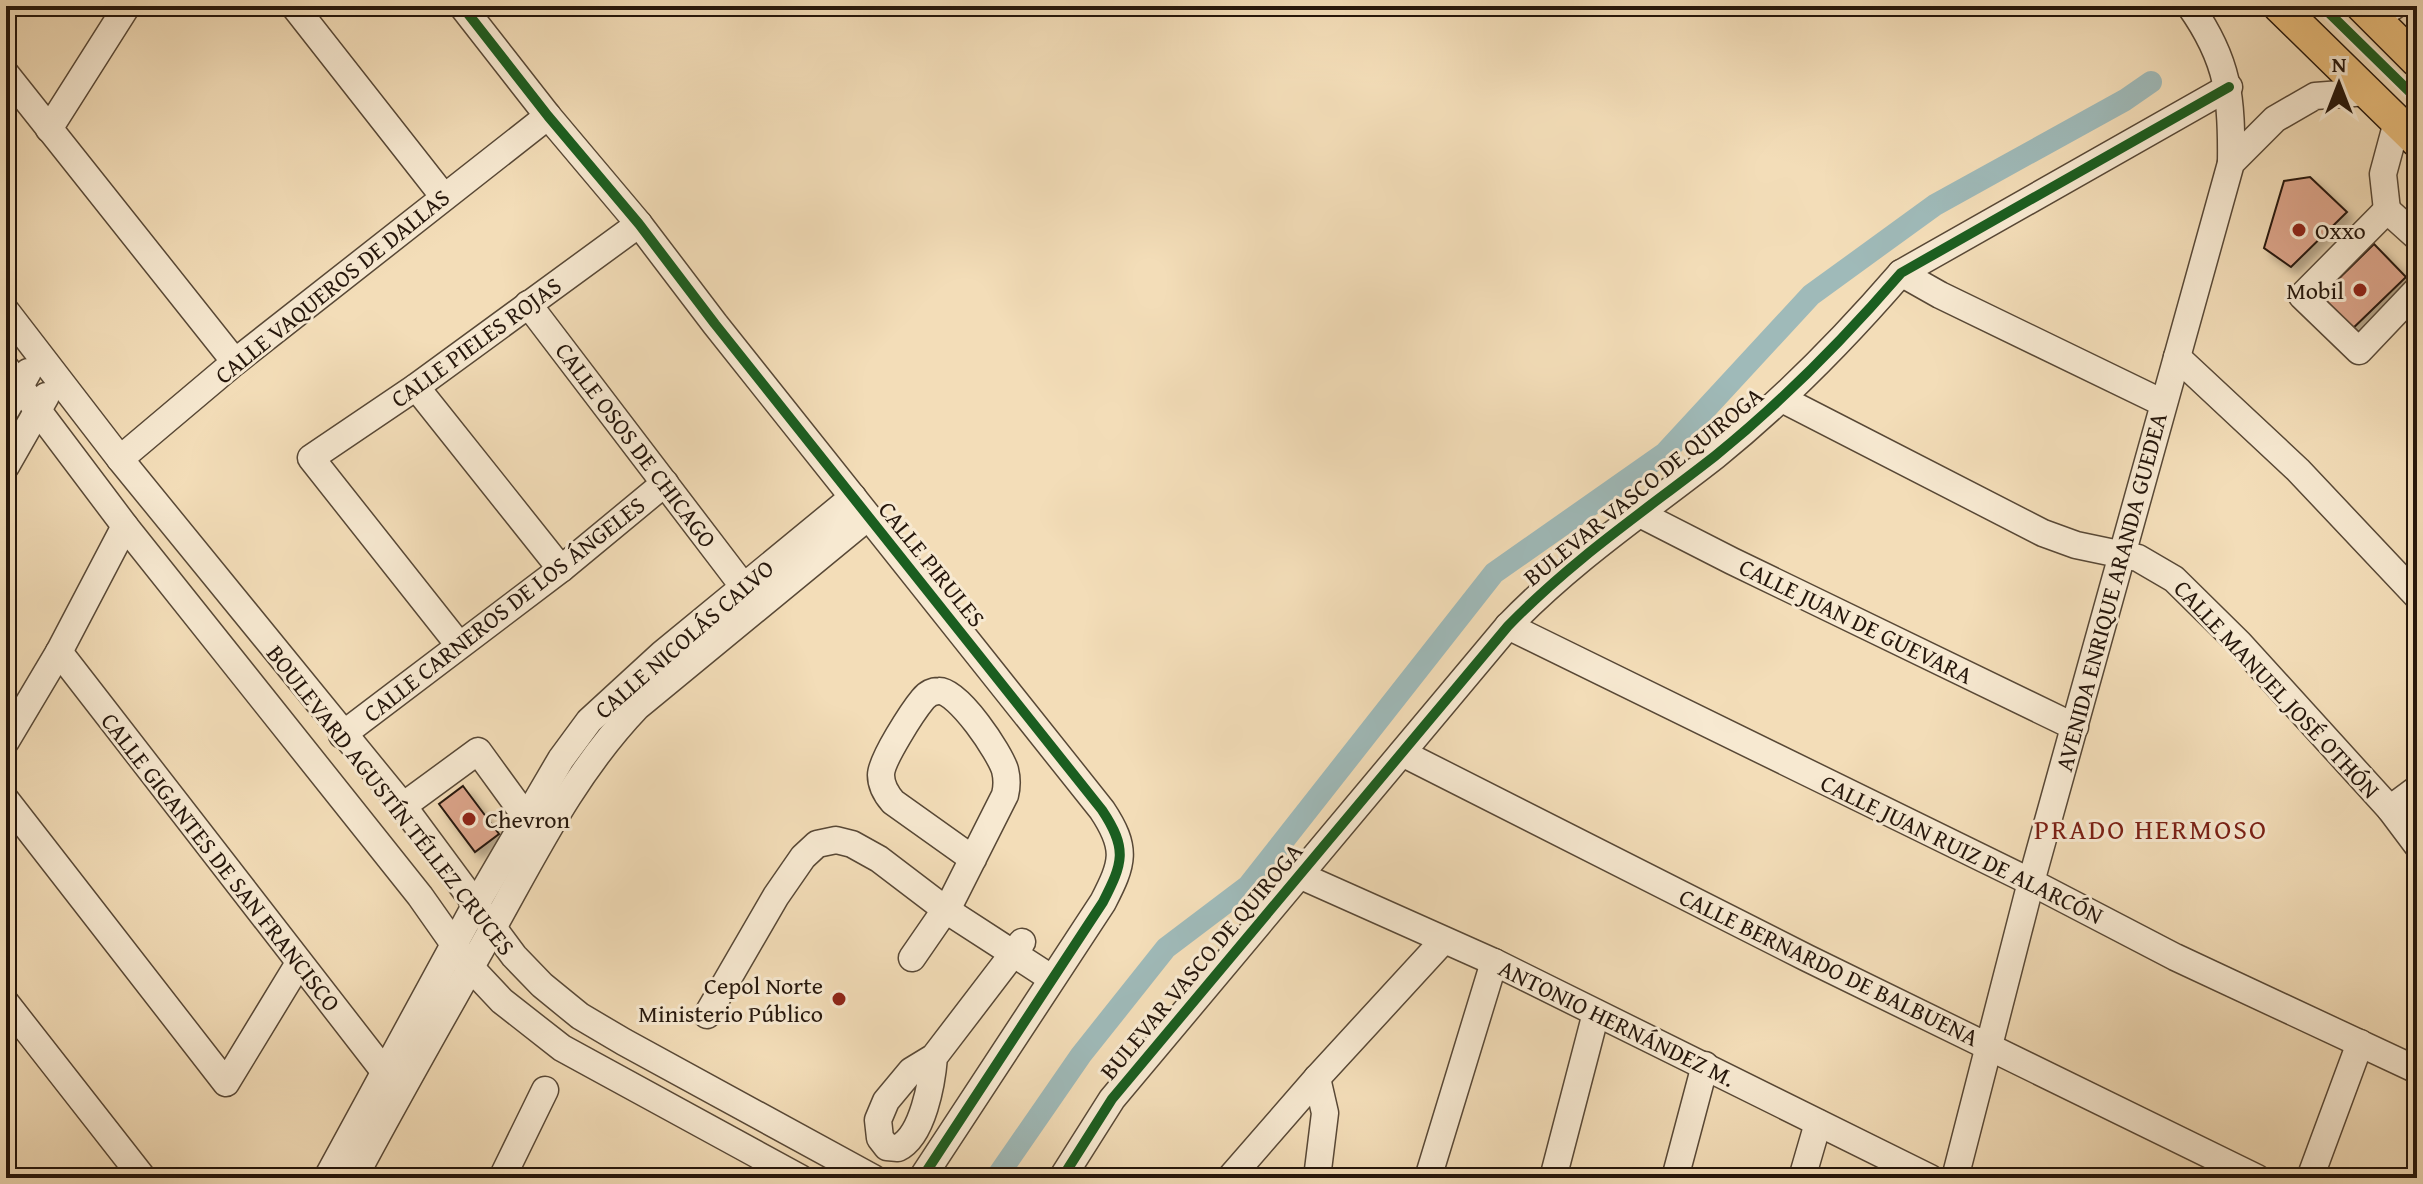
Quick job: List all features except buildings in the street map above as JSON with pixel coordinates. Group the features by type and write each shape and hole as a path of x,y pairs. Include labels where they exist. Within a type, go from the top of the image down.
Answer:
{"main road":[{"path":"2270,6 2303,30"},
{"path":"2279,6 2407,132"},
{"path":"2377,10 2417,61"}],"street":[{"path":"49,129 127,6"},
{"path":"294,6 444,197"},
{"name":"CALLE PIRULES","path":"462,6 548,116 639,224 1114,827 1122,857 1103,902 922,1178"},
{"path":"2190,6 2206,28 2229,87 2231,163"},
{"path":"6,74 235,362"},
{"name":"BULEVAR VASCO DE QUIROGA","path":"1062,1178 1112,1099 1508,626 1557,578 1782,399 1901,273 2229,87"},
{"name":"AVENIDA ENRIQUE ARANDA GUEDEA","path":"1955,1178 2031,882 2231,163 2275,119 2315,96 2367,92"},
{"name":"CALLE VAQUEROS DE DALLAS","path":"120,459 235,362 548,116"},
{"path":"2407,132 2383,174 2387,210 2417,237"},
{"path":"2387,210 2302,296 2359,351 2417,290"},
{"name":"CALLE PIELES ROJAS","path":"459,645 311,458 416,387 639,224"},
{"path":"1901,273 2163,403"},
{"name":"CALLE OSOS DE CHICAGO","path":"528,304 743,586"},
{"name":"BOULEVARD AGUSTÍN TÉLLEZ CRUCES","path":"6,311 120,459 403,806 492,929 542,985 580,1016 873,1178"},
{"path":"6,410 13,377 38,354"},
{"path":"2177,357 2298,470 2417,596"},
{"path":"6,466 56,376"},
{"name":"BOULEVARD AGUSTÍN TÉLLEZ CRUCES","path":"13,377 125,526 420,896 470,967 530,1025 562,1048 800,1178"},
{"path":"416,387 561,569"},
{"name":"CALLE MANUEL JOSÉ OTHÓN","path":"1782,399 2043,533 2076,545 2138,558 2157,567 2174,579 2239,643 2390,809 2417,845"},
{"name":"CALLE CARNEROS DE LOS ÁNGELES","path":"342,735 561,569 665,483"},
{"name":"CALLE NICOLÁS CALVO","path":"327,1178 453,944 561,759 589,721 617,693 743,586 860,507"},
{"name":"CALLE NICOLÁS CALVO","path":"354,1178 573,786 605,740 637,707 860,507"},
{"name":"CALLE JUAN DE GUEVARA","path":"1638,513 2075,727"},
{"path":"6,741 59,652 125,526"},
{"name":"CALLE JUAN RUIZ DE ALARCÓN","path":"1508,626 2031,882 2175,957 2417,1070"},
{"name":"CALLE GIGANTES DE SAN FRANCISCO","path":"59,652 384,1071"},
{"path":"912,958 949,905 973,859 1005,795 1006,772 999,754 956,697 936,690 924,697 884,759 881,775 884,791 893,802 973,859"},
{"path":"403,806 478,751 526,817"},
{"name":"CALLE BERNARDO DE BALBUENA","path":"1402,753 1807,958 2257,1178"},
{"path":"2390,809 2417,789"},
{"path":"6,800 226,1083 299,963"},
{"path":"707,1015 776,896 803,857 817,844 836,840 852,844 879,859 920,890 1056,970"},
{"name":"ANTONIO HERNÁNDEZ M.","path":"1299,875 1494,962 1930,1178"},
{"path":"1230,1178 1443,941"},
{"path":"934,1057 1019,946"},
{"path":"1428,1178 1494,962"},
{"path":"6,1003 143,1178"},
{"path":"1553,1178 1596,1013"},
{"path":"2310,1178 2360,1043"},
{"path":"1675,1178 1705,1065"},
{"path":"1317,1078 1325,1113 1317,1178"},
{"path":"507,1176 545,1090"},
{"path":"1802,1178 1818,1123"}],"waterway":[{"path":"996,1178 1081,1055 1166,948 1248,886 1494,573 1665,453 1811,295 1935,205 2125,100 2151,82"}],"cycle path":[{"path":"462,6 548,116 639,224 1102,810 1116,835 1120,856 1115,877 1103,902 922,1178"},
{"path":"2322,6 2417,99"},
{"path":"1062,1178 1112,1099 1508,626 1533,602 1583,558 1715,456 1765,413 1835,345 1901,273 2229,87"}],"place":[{"name":"Oxxo","path":"2299,230"},
{"name":"Mobil","path":"2360,290"},
{"name":"Chevron","path":"469,819"},
{"name":"Cepol Norte Ministerio Público","path":"839,999"}],"district":[{"name":"PRADO HERMOSO","path":"2151,828"}]}
